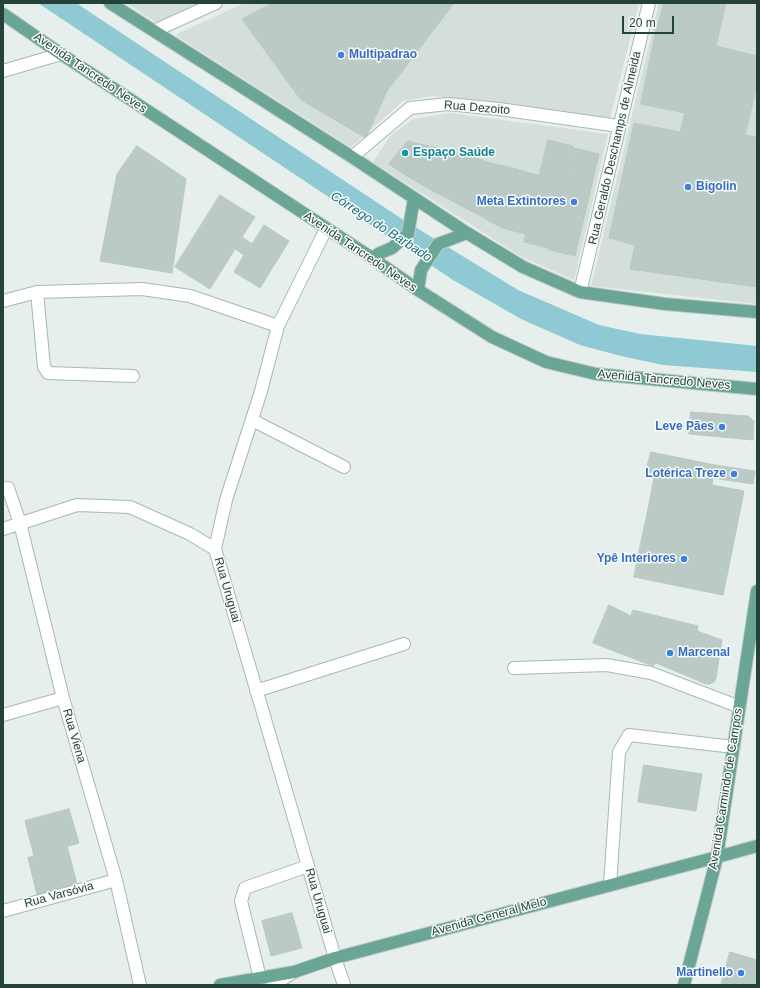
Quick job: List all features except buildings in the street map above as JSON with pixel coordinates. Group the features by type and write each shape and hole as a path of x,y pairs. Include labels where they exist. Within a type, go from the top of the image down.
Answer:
{"main road":[{"path":"110,3 467,233 523,266 580,292 665,304 757,312"},
{"name":"Avenida Tancredo Neves","path":"3,14 418,290 492,337 546,362 596,374 757,389"},
{"path":"372,258 392,248 408,234 414,198"},
{"path":"418,290 421,270 438,244 467,233"},
{"name":"Avenida Carmindo de Campos","path":"684,985 717,857 757,591"},
{"name":"Avenida General Melo","path":"220,985 294,972 335,958 757,846"}],"street":[{"path":"154,31 216,3"},
{"name":"Rua Geraldo Deschamps de Almeida","path":"580,292 649,3"},
{"path":"3,71 61,54"},
{"name":"Rua Dezoito","path":"352,158 410,108 448,104 499,109 619,126"},
{"name":"Rua Uruguai","path":"326,229 278,326 262,391 226,500 215,549 344,985"},
{"path":"3,301 38,292 142,288 190,296 278,326"},
{"path":"38,292 44,367 48,373 133,376"},
{"path":"252,420 344,467"},
{"name":"Rua Viena","path":"6,488 20,523 63,698 116,880 140,985"},
{"path":"3,529 77,505 130,507 190,534 215,549"},
{"path":"256,691 404,644"},
{"path":"514,668 607,665 651,673 740,707"},
{"path":"3,715 63,698"},
{"path":"610,885 619,752 629,735 734,747"},
{"path":"260,978 241,901 245,888 308,866"},
{"name":"Rua Varsóvia","path":"3,911 116,880"},
{"path":"273,985 294,972"}],"shaded area":[{"path":"126,3 201,3 157,23"},
{"path":"244,3 639,3 610,119 433,96 403,101 351,147 175,35"},
{"name":"Bigolin","path":"659,3 757,3 757,304 591,286"},
{"path":"450,113 608,134 574,280 520,256 373,162 391,135 413,119"}],"water":[{"name":"Córrego do Barbado","path":"38,3 76,3 402,219 518,290 599,325 640,334 757,346 757,372 663,365 621,356 580,345 521,319 453,280"}],"place":[{"name":"Multipadrao","path":"341,55"},
{"name":"Espaço Saúde","path":"405,153"},
{"name":"Bigolin","path":"688,187"},
{"name":"Meta Extintores","path":"574,202"},
{"name":"Leve Pães","path":"722,427"},
{"name":"Lotérica Treze","path":"734,474"},
{"name":"Ypê Interiores","path":"684,559"},
{"name":"Marcenal","path":"670,653"},
{"name":"Martinello","path":"741,973"}]}
